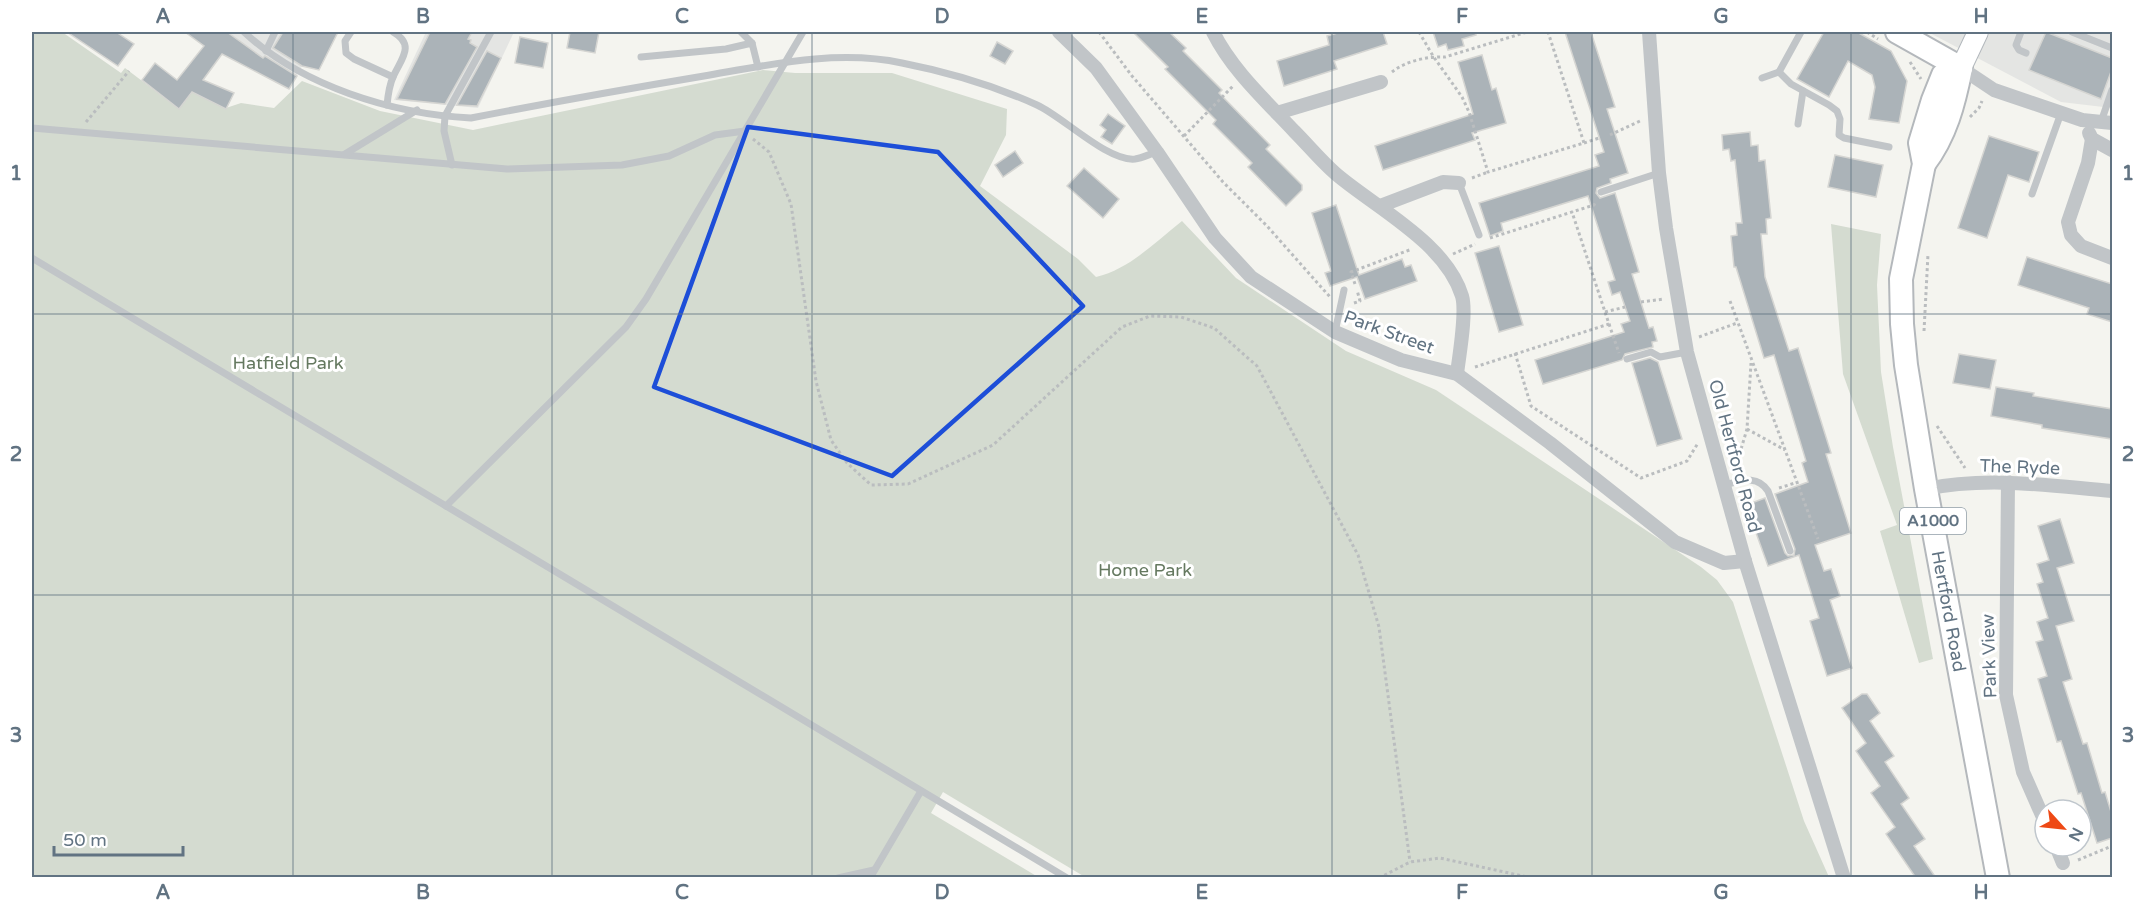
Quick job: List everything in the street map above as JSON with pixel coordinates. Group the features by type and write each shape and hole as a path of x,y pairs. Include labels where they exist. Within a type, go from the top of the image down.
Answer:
{"main road":[{"path":"1897,32 1960,68 1978,32"},
{"name":"Hertford Road","path":"1960,68 1943,75 1920,143 1924,164 1901,279 1906,365 1926,489 1998,878"}],"street":[{"name":"Park Street","path":"1059,32 1096,68 1157,152 1215,238 1251,276 1335,332 1401,360 1457,374 1550,443 1676,542 1724,563 1745,561"},
{"path":"1213,32 1243,77 1335,173 1426,244 1445,264 1463,297 1462,337 1457,374"},
{"name":"Old Hertford Road","path":"1649,32 1659,173 1687,347 1745,561 1844,878"},
{"path":"1960,68 1994,90 2082,120 2107,122"},
{"path":"1277,113 1381,82"},
{"path":"2082,120 2092,139 2112,150"},
{"path":"2092,139 2088,163 2068,222 2071,235 2081,246 2112,258"},
{"path":"1380,206 1443,182 1459,183"},
{"name":"The Ryde","path":"1926,489 1967,483 2008,482 2112,491"},
{"name":"Park View","path":"2008,482 2006,695 2023,772 2034,798"},
{"path":"2061,858 2063,863"}],"lane":[{"path":"244,32 266,51 306,76 387,105 445,116 471,118 758,67 819,59 859,57 900,62 945,72 1039,106 1109,151 1134,159 1157,152"},
{"path":"266,51 275,32"},
{"path":"351,32 345,41 346,53 393,77"},
{"path":"387,105 393,77 406,47 403,38 393,32"},
{"path":"452,165 444,132 445,116 491,32"},
{"path":"741,32 752,43 758,67"},
{"path":"446,506 626,327 646,299 803,32"},
{"path":"1762,78 1779,72 1801,32"},
{"path":"2021,32 2016,45 2019,50 2026,53"},
{"path":"2072,32 2112,48"},
{"path":"641,57 726,49 752,43"},
{"path":"1779,72 1791,84 1837,111 1840,119 1839,135 1889,147"},
{"path":"2107,122 2112,90"},
{"path":"1798,124 1803,91"},
{"path":"344,155 417,110"},
{"path":"2032,194 2061,113"},
{"path":"32,129 507,169 622,165 669,156 715,135 746,131"},
{"path":"1601,192 1659,173"},
{"path":"1459,183 1479,235"},
{"path":"32,258 1067,878"},
{"path":"1335,332 1344,290"},
{"path":"1627,360 1651,352 1660,357 1687,347"},
{"path":"1724,485 1747,479 1763,484 1768,491 1790,551"},
{"path":"870,878 921,790"},
{"path":"838,878 874,870"}],"path":[{"path":"1099,32 1132,76 1223,182 1267,226 1340,309 1360,301 1351,272 1426,244"},
{"path":"1419,32 1469,112 1488,172 1599,138"},
{"path":"1381,82 1399,66 1434,57 1445,57 1527,32"},
{"path":"1548,32 1584,143"},
{"path":"85,132 86,120 129,72"},
{"path":"1184,136 1243,77"},
{"path":"1965,122 1979,108"},
{"path":"1611,135 1654,114"},
{"path":"746,131 769,152 791,204 816,381 831,440 847,463 871,485 908,484 993,445 1122,327 1150,316 1181,317 1214,328 1257,366 1358,555 1379,627 1410,862"},
{"path":"1502,234 1594,205 1601,192"},
{"path":"1572,212 1620,357 1627,360"},
{"path":"1924,331 1928,251"},
{"path":"1641,302 1678,298"},
{"path":"1730,301 1818,539"},
{"path":"1605,312 1625,307"},
{"path":"1687,347 1737,323"},
{"path":"1457,374 1515,353 1609,324"},
{"path":"1515,353 1531,406 1641,478 1687,461 1708,427"},
{"path":"1724,485 1736,466 1747,429 1751,362"},
{"path":"1934,422 1966,470"},
{"path":"1747,429 1785,450"},
{"path":"1768,491 1796,482"},
{"path":"2063,863 2070,864 2112,846"},
{"path":"1379,878 1410,862 1440,858 1532,878"}],"highlighted area":[{"path":"748,127 938,152 1083,306 892,476 654,387"}],"shaded area":[{"path":"228,32 338,32 319,70 302,66 289,89 244,65 253,51"},
{"path":"426,32 514,32 478,108 394,100"},
{"path":"1928,32 2112,32 2112,108 2061,102"}],"green space":[{"path":"32,32 62,32 121,73 125,68 179,109 192,92 226,108 241,103 274,108 302,81 380,111 473,130 763,70 795,73 892,73 1007,109 1006,135 980,186 1078,259 1096,277 1131,261 1182,221 1236,278 1346,351 1436,390 1701,567 1717,580 1733,602 1804,821 1829,877 1085,877 943,792 931,813 1038,877 32,877"},
{"path":"1831,224 1881,234 1877,285 1881,372 1933,659 1919,663 1880,531 1897,525 1843,374"}],"building":[{"path":"67,32 116,32 134,44 118,66"},
{"path":"185,32 227,32 263,58 265,56 297,76 289,89 222,54 203,80 234,93 226,109 192,92 179,109 142,80 155,63 177,80 204,46"},
{"path":"283,32 338,32 319,70 302,66 273,48"},
{"path":"430,32 472,32 468,39 477,47 445,104 397,99"},
{"path":"570,32 599,32 595,53 567,48"},
{"path":"1133,32 1169,32 1186,48 1183,51 1222,90 1219,93 1270,145 1266,149 1302,185 1302,190 1286,206 1248,167 1252,163 1213,124 1216,120 1165,69 1168,67"},
{"path":"1341,32 1383,32 1387,44 1334,61 1337,69 1284,86 1277,61 1329,45 1327,36"},
{"path":"1433,32 1475,32 1476,35 1462,39 1464,46 1448,50 1446,44 1438,47"},
{"path":"1565,32 1591,32 1615,107 1607,109 1628,173 1610,179 1611,183 1597,188 1596,193 1600,198 1615,193 1639,272 1632,274 1649,328 1653,327 1657,341 1652,342 1653,347 1625,354 1622,360 1543,384 1535,360 1624,332 1621,324 1630,321 1620,292 1612,295 1608,282 1615,280 1588,196 1501,223 1503,231 1490,236 1479,203 1599,166 1595,155 1604,152"},
{"path":"1824,32 1857,32 1891,51 1907,81 1899,123 1869,119 1875,87 1872,75 1848,61 1829,97 1797,79"},
{"path":"2046,32 2112,58 2112,69 2101,99 2029,70"},
{"path":"520,37 548,43 543,68 515,63"},
{"path":"997,42 1013,51 1005,64 990,56"},
{"path":"487,51 501,58 477,106 457,105"},
{"path":"1482,55 1492,90 1496,88 1506,123 1472,133 1475,140 1383,170 1375,146 1473,114 1458,62"},
{"path":"1108,114 1125,126 1112,144 1101,137 1106,130 1100,125"},
{"path":"1750,132 1751,146 1758,145 1759,161 1765,160 1771,218 1766,219 1767,234 1761,234 1765,277 1789,351 1798,348 1831,453 1826,454 1851,533 1815,545 1824,571 1831,569 1840,596 1830,600 1852,668 1827,676 1810,621 1819,618 1799,555 1768,566 1746,505 1765,498 1785,553 1788,556 1794,555 1795,549 1775,494 1808,482 1802,463 1806,461 1774,355 1764,358 1736,267 1734,267 1731,236 1737,235 1736,223 1742,223 1735,160 1731,161 1729,149 1723,150 1722,135"},
{"path":"1989,136 2039,152 2029,182 2008,175 1987,238 1958,228"},
{"path":"1015,151 1023,163 1003,177 995,165"},
{"path":"1835,155 1883,165 1876,197 1828,187"},
{"path":"1084,168 1119,199 1103,218 1067,186"},
{"path":"1336,205 1359,275 1402,259 1405,267 1411,265 1417,281 1365,299 1357,277 1330,286 1325,273 1331,271 1312,213"},
{"path":"1499,246 1523,325 1499,332 1475,253"},
{"path":"2027,257 2112,284 2112,322 2087,314 2089,308 2018,285"},
{"path":"1959,354 1996,360 1990,389 1953,383"},
{"path":"1650,358 1658,362 1682,439 1657,446 1632,363"},
{"path":"1996,387 2034,393 2033,396 2112,409 2112,439 2042,428 2042,425 1991,416"},
{"path":"2060,519 2074,563 2057,568 2074,621 2056,626 2072,679 2063,682 2083,744 2087,743 2102,793 2105,792 2112,815 2112,838 2097,843 2093,830 2093,798 2083,798 2081,793 2078,794 2061,741 2057,742 2038,679 2047,676 2036,642 2043,640 2037,622 2048,618 2037,584 2043,582 2037,564 2049,560 2038,526"},
{"path":"1862,694 1867,694 1880,713 1870,721 1894,756 1885,762 1909,798 1901,804 1925,839 1914,846 1936,878 1916,878 1886,834 1895,827 1871,793 1880,786 1856,751 1866,743 1842,708"}],"park label":[{"name":"Hatfield Park","path":"288,363"},
{"name":"Home Park","path":"1145,570"}]}
